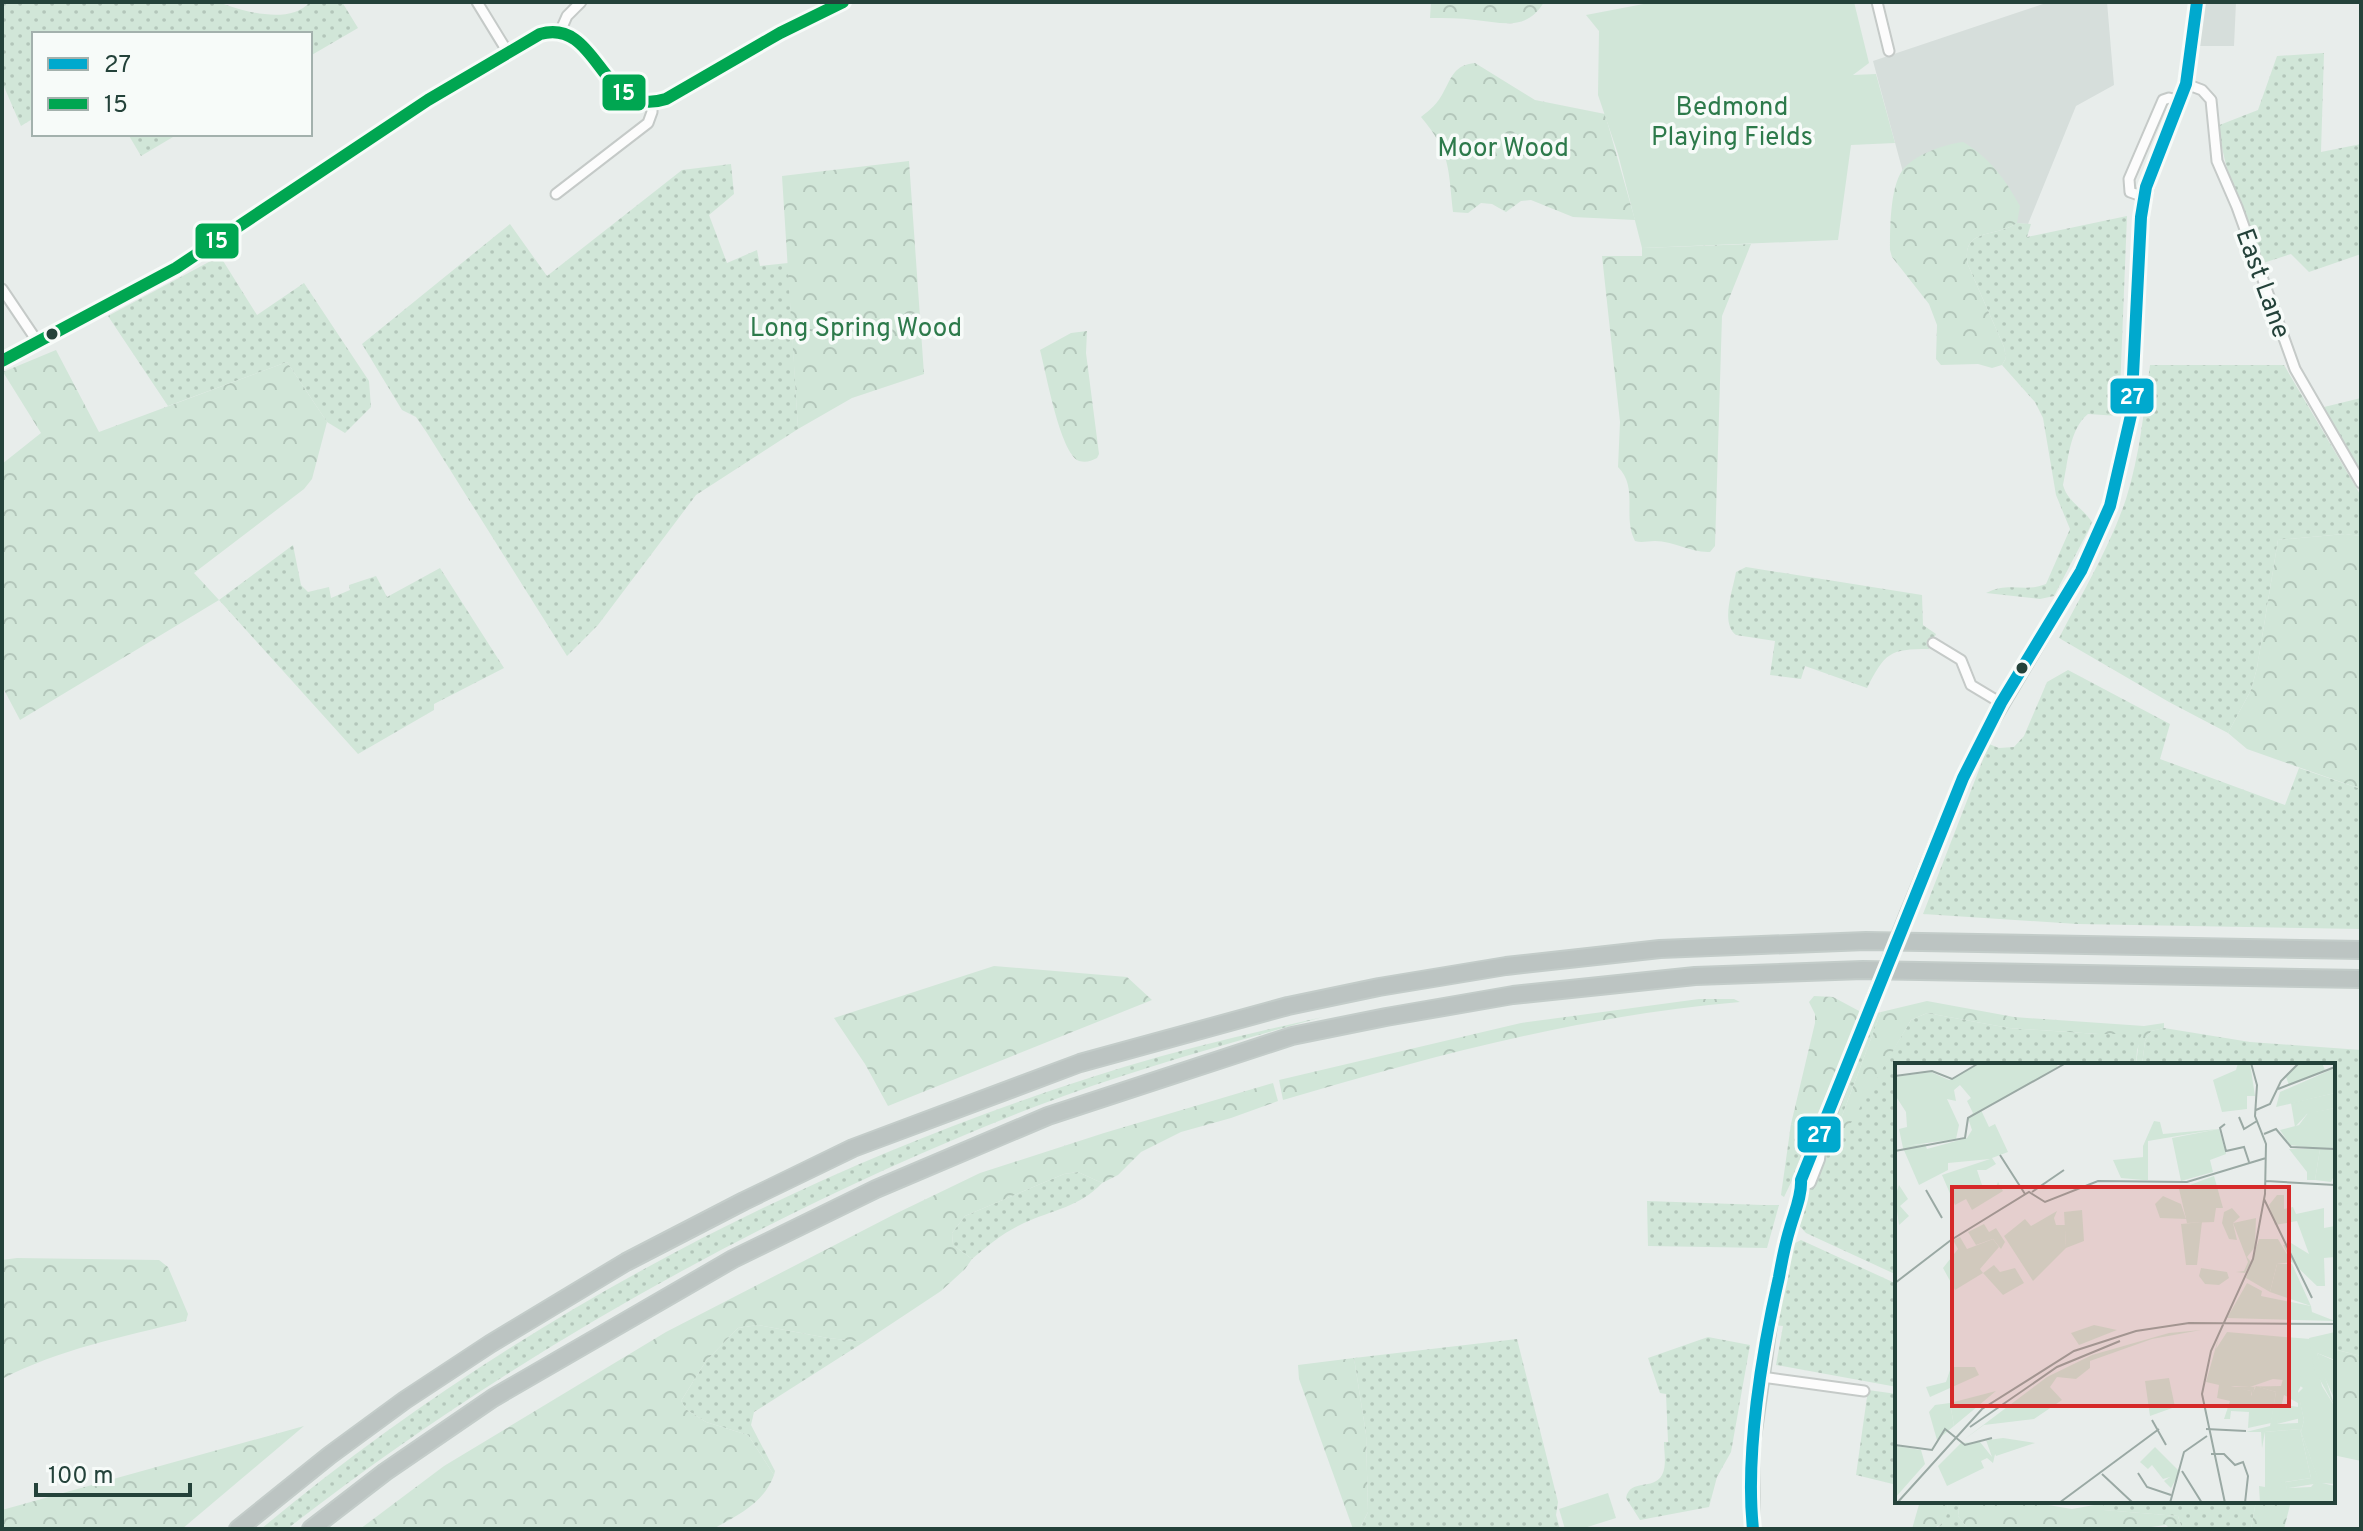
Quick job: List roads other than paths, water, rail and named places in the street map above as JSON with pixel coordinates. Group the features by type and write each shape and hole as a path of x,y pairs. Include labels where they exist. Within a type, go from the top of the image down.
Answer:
{"highway":[{"path":"238,1529 405,1400 565,1296 675,1235 867,1143 1080,1063 1274,1010 1379,987 1492,968 1660,949 1866,941 2361,950"},
{"path":"311,1529 385,1472 493,1398 733,1259 876,1189 1048,1116 1292,1036 1513,995 1695,976 1863,970 2361,979"}],"street":[{"path":"477,2 507,51"},
{"path":"560,32 567,16 581,2"},
{"path":"2,361 176,268 346,153 507,51 540,34 560,32 571,36 583,45 608,78 625,94 636,100 652,102 666,99 780,33 843,2"},
{"path":"1877,2 1889,51"},
{"path":"1753,1526 1752,1452 1774,1297 1802,1189 1801,1180 1812,1148 1820,1139 1963,778 2001,703 2081,571 2100,533 2118,479 2131,415 2144,197 2186,84 2197,2"},
{"name":"East Lane","path":"2186,84 2202,90 2211,100 2217,161 2237,207 2295,369 2361,483"},
{"path":"2144,197 2130,192 2129,179 2163,100 2181,101"},
{"path":"556,194 648,123 652,102"},
{"path":"2,289 37,341"},
{"path":"1933,643 1961,660 1971,685 2001,703"},
{"path":"1762,1377 1864,1391"}],"park label":[{"name":"Bedmond Playing Fields","path":"1732,121"},
{"name":"Moor Wood","path":"1503,147"},
{"name":"Long Spring Wood","path":"856,327"}]}
